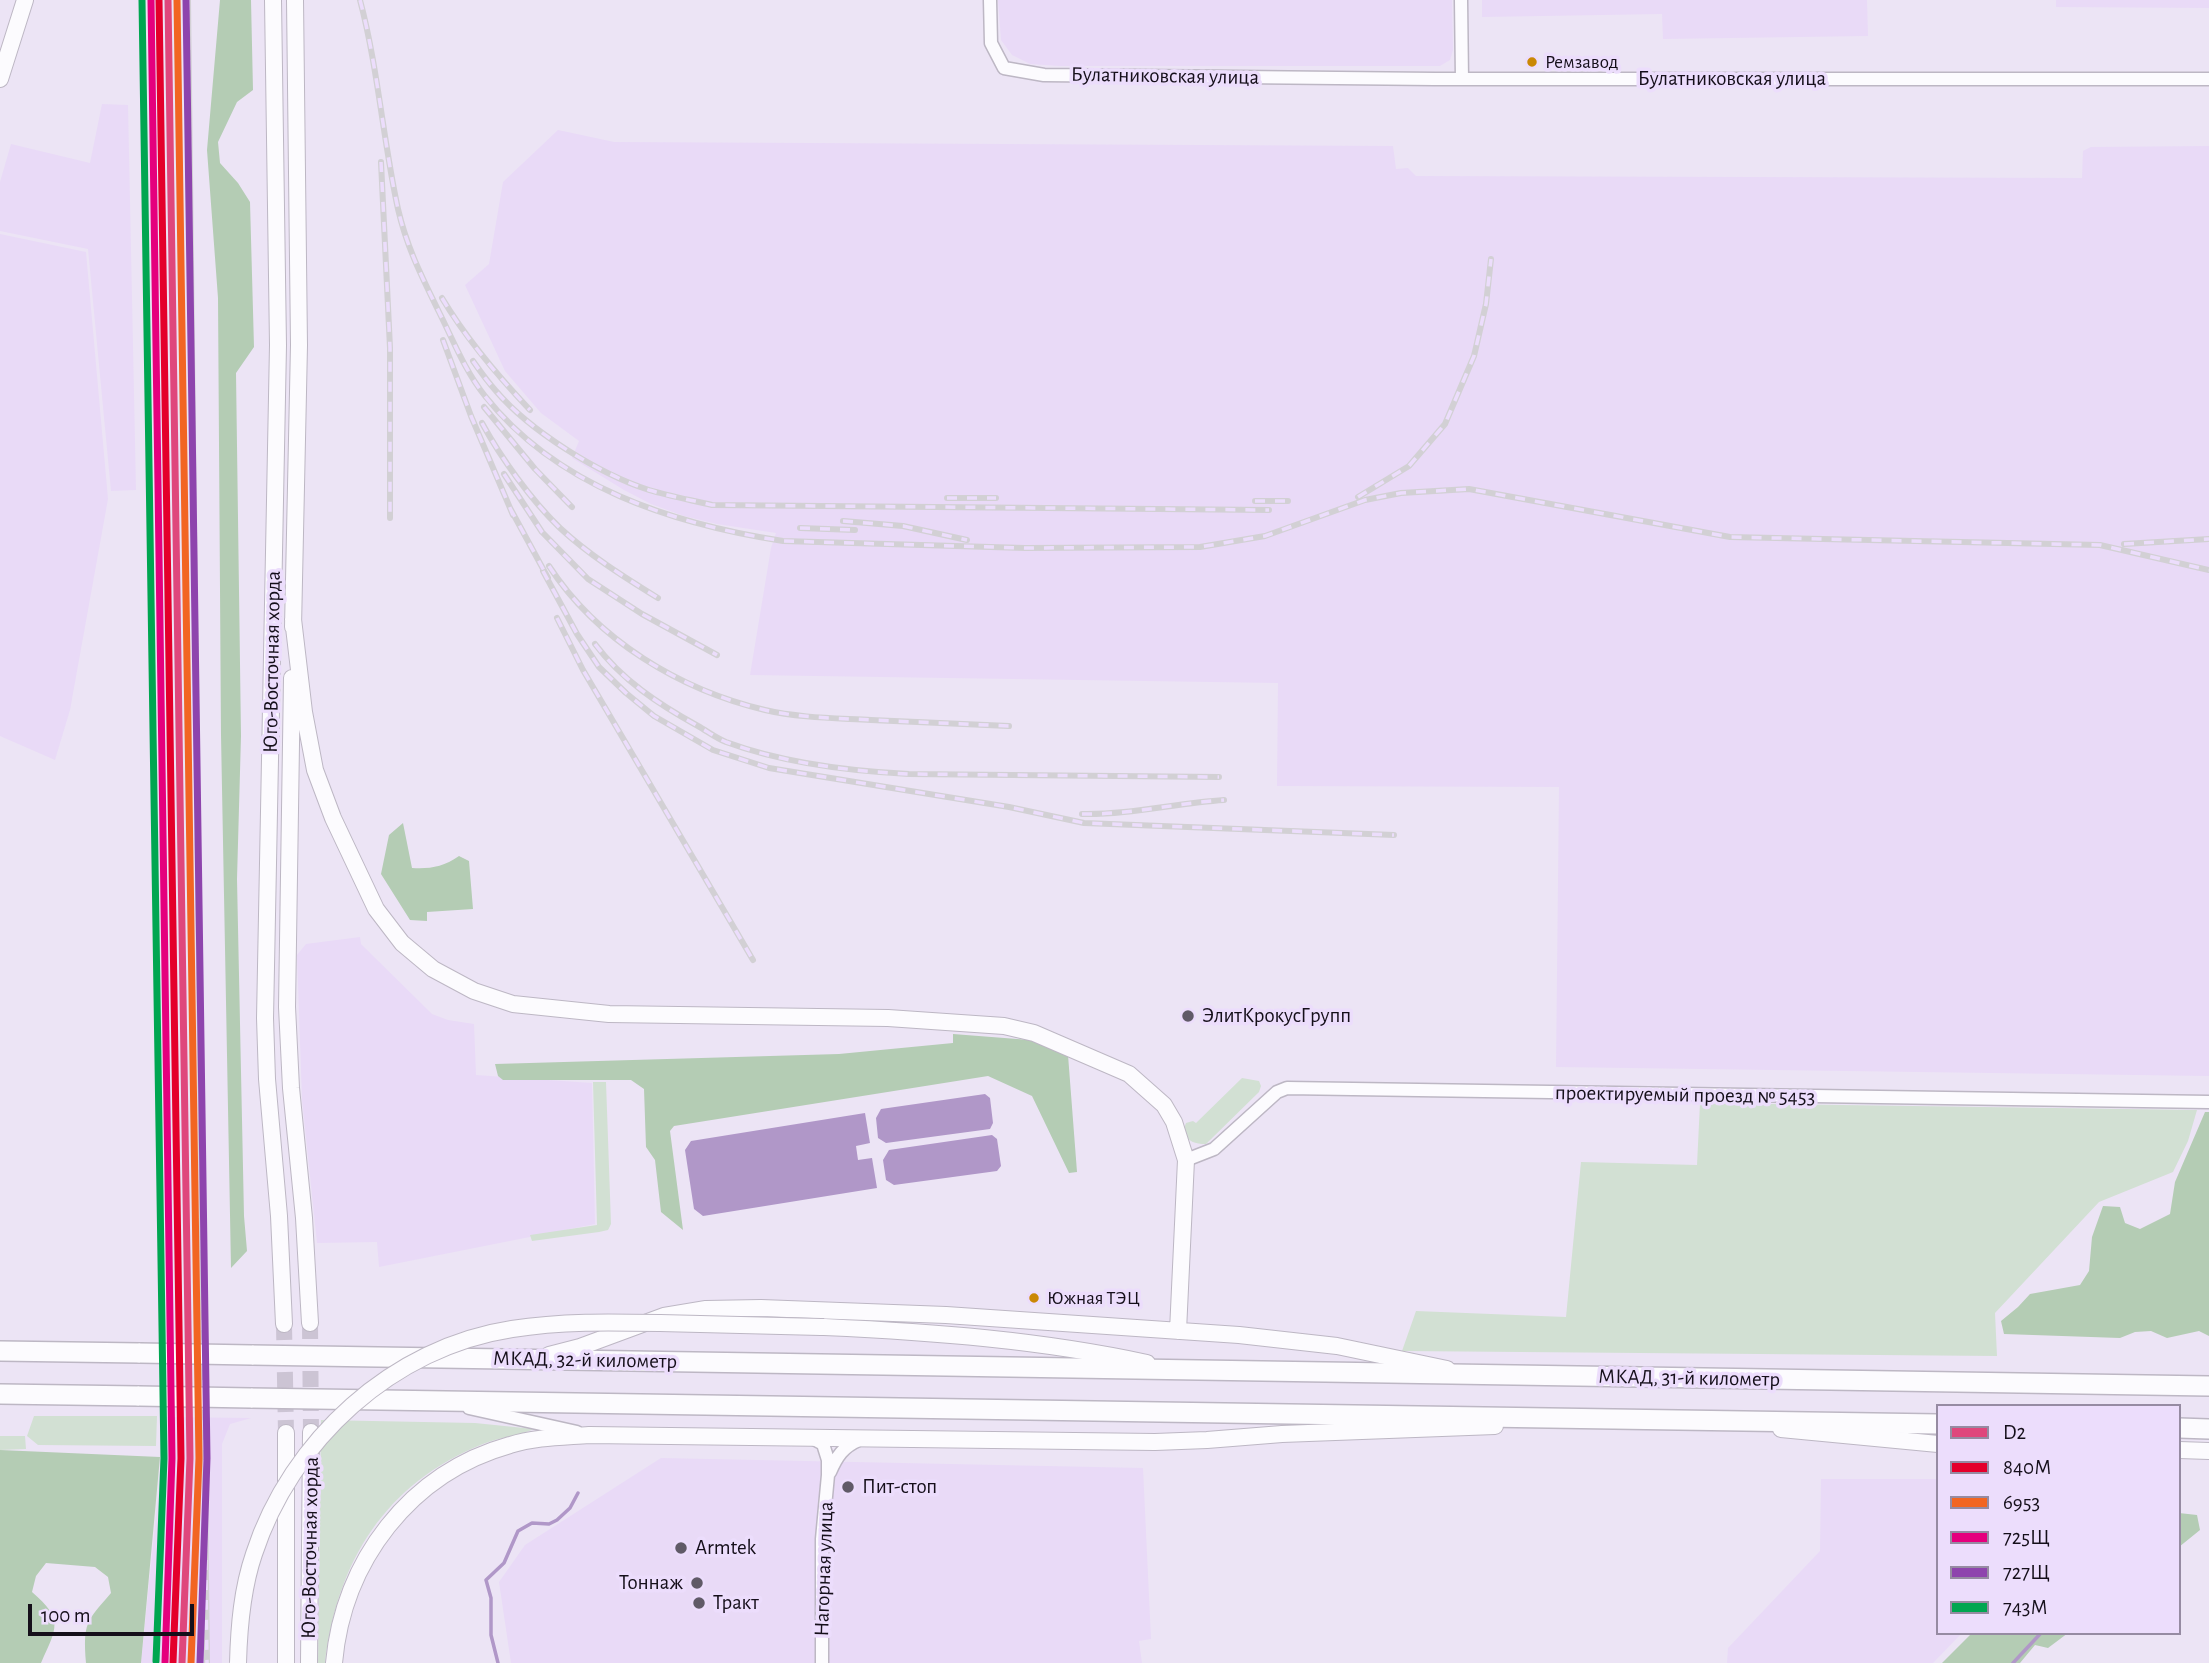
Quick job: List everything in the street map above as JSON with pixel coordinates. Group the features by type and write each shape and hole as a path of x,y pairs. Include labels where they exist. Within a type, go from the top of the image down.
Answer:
{"highway":[{"name":"МКАД, 32-й километр","path":"0,1351 1170,1368"},
{"name":"МКАД, 31-й километр","path":"1170,1368 2209,1386"},
{"name":"МКАД, 32-й километр","path":"0,1394 1156,1412"},
{"name":"МКАД, 31-й километр","path":"1156,1412 1936,1424"},
{"path":"2181,1428 2209,1429"}],"main road":[{"path":"0,79 25,0"},
{"name":"Юго-Восточная хорда","path":"273,0 278,345 265,1018 284,1324"},
{"name":"Юго-Восточная хорда","path":"295,0 299,345 287,1007 310,1323"},
{"path":"293,618 304,712 315,770 332,818 376,909 402,943 433,969 474,991 513,1004 609,1014 888,1018 1004,1026 1034,1033 1129,1074 1164,1105 1174,1122 1186,1160 1178,1331"},
{"path":"519,1360 580,1347 664,1316 732,1308 946,1315 1178,1331 1337,1346 1477,1374"},
{"path":"238,1663 248,1573 265,1525 283,1487 298,1464 329,1428 367,1394 413,1363 471,1338 542,1325 599,1322 824,1327 951,1334 1027,1342 1170,1368"},
{"path":"334,1663 344,1610 358,1572 379,1536 410,1500 443,1475 489,1451 544,1438 589,1435 1155,1442 1282,1434 1648,1420"},
{"path":"1723,1421 1825,1435 1936,1444"},
{"name":"Юго-Восточная хорда","path":"309,1663 311,1432"},
{"name":"Юго-Восточная хорда","path":"286,1433 286,1663"},
{"path":"2181,1450 2209,1451"}],"street":[{"name":"Булатниковская улица","path":"990,0 991,43 1004,68 1044,75 1462,79 2209,79"},
{"path":"1461,0 1462,79"},
{"name":"проектируемый проезд № 5453","path":"1186,1160 1214,1149 1277,1092 1287,1088 2209,1102"},
{"path":"431,1400 589,1435"},
{"name":"Нагорная улица","path":"812,1438 819,1440 825,1447 828,1475 822,1539 822,1663"},
{"name":"Нагорная улица","path":"828,1475 836,1457 845,1447 863,1439"}],"shaded area":[{"path":"998,0 1452,0 1453,50 1450,60 1440,66 1030,64 1012,55 1001,40"},
{"path":"1482,0 1867,0 1868,36 1663,39 1662,14 1482,17"},
{"path":"2056,0 2209,0 2209,8 2056,7"},
{"path":"102,104 128,105 136,490 111,491 88,249 0,231 0,182 11,144 90,163"},
{"path":"558,130 614,142 1393,146 1396,169 1408,168 1416,176 2082,178 2083,151 2091,147 2209,146 2209,1076 1556,1067 1559,787 1277,786 1278,683 750,675 771,548 776,533 717,524 651,504 572,458 579,441 541,413 505,371 465,285 489,264 503,182"},
{"path":"0,234 86,252 108,499 70,710 55,760 0,736"},
{"path":"360,937 361,944 432,1014 448,1020 474,1024 476,1075 592,1083 595,1224 379,1267 377,1242 317,1243 302,1099 297,955 306,944"},
{"path":"985,1094 990,1098 993,1123 990,1129 886,1143 878,1138 876,1118 881,1109"},
{"path":"865,1113 870,1143 856,1146 858,1160 872,1158 877,1188 703,1216 694,1209 685,1150 691,1141"},
{"path":"992,1135 997,1139 1001,1166 997,1171 894,1185 886,1180 883,1160 889,1150"},
{"path":"162,1417 251,1418 230,1424 222,1444 222,1663 141,1663 160,1477"},
{"path":"661,1458 1143,1468 1151,1639 1139,1641 1142,1663 511,1663 499,1582 525,1545"},
{"path":"1821,1479 1936,1479 1936,1635 1960,1635 1933,1663 1727,1663 1728,1648 1820,1551"}],"green space":[{"path":"220,0 251,0 253,90 237,102 218,142 220,163 250,202 254,347 236,373 241,736 237,879 247,1251 231,1268 221,735 218,298 207,150"},
{"path":"403,823 412,868 436,866 459,856 469,861 473,909 427,912 427,921 410,920 381,874 389,835"},
{"path":"953,1034 1030,1040 1068,1055 1077,1172 1069,1173 1032,1096 988,1076 674,1126 670,1131 683,1230 661,1212 655,1160 646,1147 644,1089 631,1080 503,1080 498,1076 495,1064 839,1054 953,1043"},
{"path":"1242,1078 1259,1081 1259,1092 1206,1144 1190,1140 1183,1131 1186,1123 1196,1123"},
{"path":"593,1082 606,1082 611,1224 608,1230 599,1232 532,1241 530,1235 597,1225"},
{"path":"1700,1103 2197,1110 2188,1141 2173,1172 2099,1202 1995,1313 1997,1356 1402,1351 1416,1311 1566,1317 1581,1162 1697,1165"},
{"path":"2205,1112 2209,1112 2209,1336 2199,1331 2167,1338 2151,1331 2135,1332 2120,1338 2004,1334 2001,1321 2030,1294 2080,1285 2089,1271 2092,1237 2103,1206 2120,1207 2125,1223 2140,1229 2170,1214 2175,1182"},
{"path":"34,1416 157,1416 156,1446 38,1445 27,1436"},
{"path":"321,1420 475,1423 534,1429 489,1442 449,1460 419,1480 393,1504 372,1530 354,1560 331,1626 325,1663 318,1663"},
{"path":"0,1436 25,1436 26,1449 0,1450"},
{"path":"0,1450 160,1457 141,1663 86,1663 86,1631 91,1617 111,1593 108,1577 95,1567 46,1563 36,1576 32,1592 49,1610 54,1624 51,1641 41,1663 0,1663"},
{"path":"2181,1513 2197,1515 2200,1530 2181,1545"},
{"path":"1970,1635 2065,1635 2048,1648 2035,1645 2020,1663 1942,1663"}],"waterway":[{"path":"498,1663 491,1635 491,1598 486,1580 504,1563 518,1531 532,1523 549,1524 557,1520 570,1508 578,1493"},
{"path":"2013,1663 2039,1635"}],"tunnel":[{"path":"310,1323 311,1432"},
{"path":"284,1324 286,1433"}],"railway":[{"path":"188,0 207,1663"},
{"path":"360,0 402,223 410,250 471,376 514,428 546,455 582,477 659,512 742,534 783,541 1025,548 1200,547 1265,536 1365,500 1401,493 1469,489 1730,537 2100,545 2209,570"},
{"path":"381,162 390,348 390,518"},
{"path":"1358,497 1409,466 1445,424 1474,356 1486,304 1491,259"},
{"path":"442,298 483,357 530,410"},
{"path":"443,340 471,416 513,515"},
{"path":"473,361 510,406 566,449 629,483 712,505 1269,510"},
{"path":"484,407 535,469 572,507"},
{"path":"482,423 517,478 560,528 620,574 658,598"},
{"path":"504,474 542,532 588,579 642,614 717,655"},
{"path":"947,498 996,498"},
{"path":"1255,501 1288,501"},
{"path":"510,508 548,578"},
{"path":"843,521 903,526 967,540"},
{"path":"800,528 855,530"},
{"path":"2124,544 2209,539"},
{"path":"549,566 591,617 616,639 672,675 733,701 778,713 804,716 1009,726"},
{"path":"543,571 577,634 599,667 626,693 654,716 713,750 769,768 1009,807 1084,823 1394,835"},
{"path":"557,618 583,670 753,960"},
{"path":"595,644 617,669 669,709 726,742 793,761 863,771 909,774 1219,777"},
{"path":"1082,814 1118,813 1224,800"}],"transit line":[{"name":"743М","path":"142,0 164,1458 156,1661"},
{"name":"725Щ","path":"151,0 172,1458 165,1662"},
{"name":"840М","path":"159,0 181,1458 173,1662"},
{"name":"D2","path":"168,0 190,1458 182,1663"},
{"name":"6953","path":"177,0 199,1458 191,1663"},
{"name":"727Щ","path":"186,0 207,1458 200,1663"}],"place":[{"name":"Ремзавод","path":"1532,62"},
{"name":"ЭлитКрокусГрупп","path":"1188,1016"},
{"name":"Южная ТЭЦ","path":"1034,1298"},
{"name":"Пит-стоп","path":"848,1487"},
{"name":"Armtek","path":"681,1548"},
{"name":"Тоннаж","path":"697,1583"},
{"name":"Тракт","path":"699,1603"}]}
